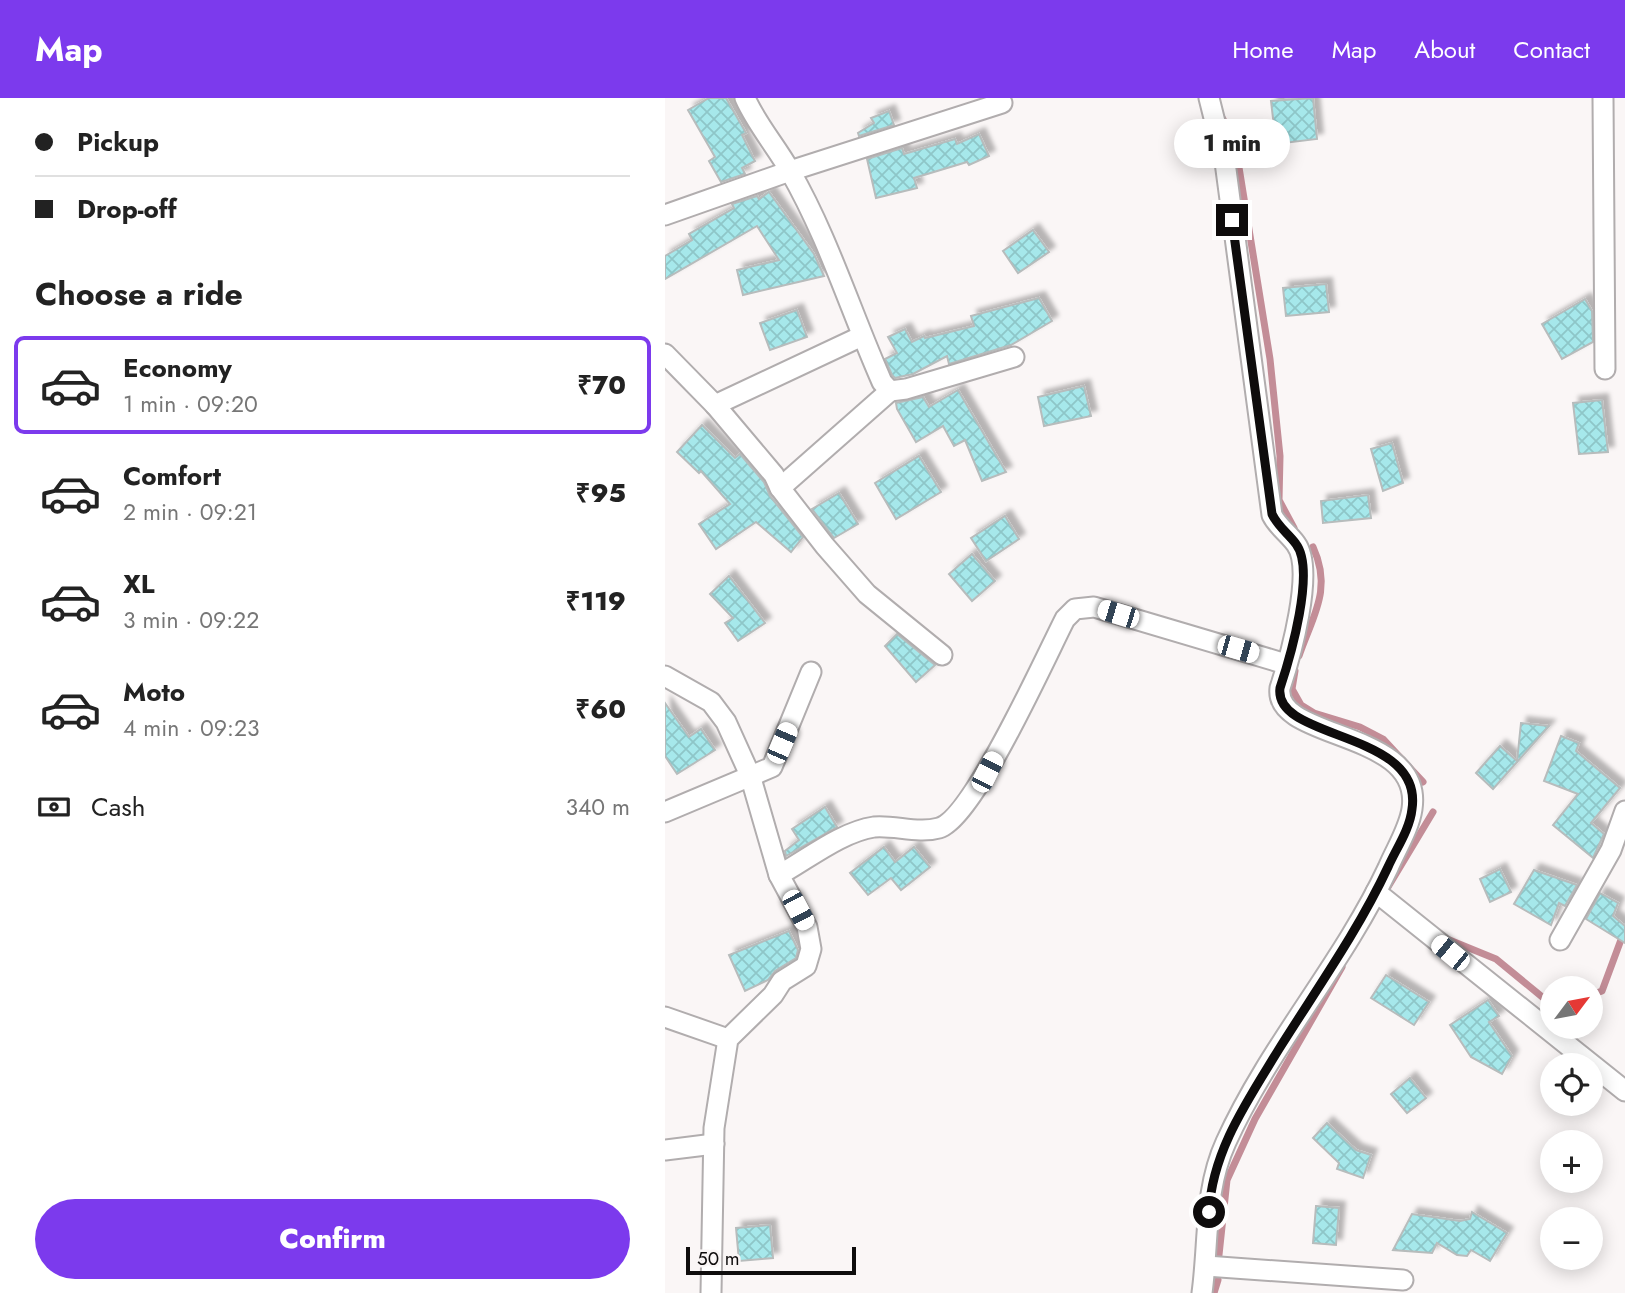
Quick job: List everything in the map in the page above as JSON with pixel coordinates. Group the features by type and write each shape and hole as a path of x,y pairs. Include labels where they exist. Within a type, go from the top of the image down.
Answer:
{"street":[{"path":"745,98 752,114 790,171 832,258 882,382 890,391"},
{"path":"1202,1293 1210,1185 1225,1143 1247,1101 1381,897 1411,819 1412,792 1400,770 1363,742 1302,721 1285,709 1279,693 1302,604 1303,579 1296,544 1272,514 1225,162 1209,98"},
{"path":"1603,98 1605,369"},
{"path":"665,215 790,171 1002,103"},
{"path":"715,405 862,336"},
{"path":"665,354 715,405 774,474 780,488 824,546 867,594 942,655"},
{"path":"780,488 890,391 906,389 1014,357"},
{"path":"779,875 853,833 875,827 928,829 946,825 987,772 1065,620 1075,609 1094,607 1286,664"},
{"path":"665,812 772,767 811,672"},
{"path":"665,676 717,707 750,775 779,875 807,928 810,955 806,966 782,981 773,995 728,1039 714,1144 711,1293"},
{"path":"665,696 687,688"},
{"path":"1560,940 1611,850 1625,811"},
{"path":"1381,897 1625,1091"},
{"path":"665,1017 728,1039"},
{"path":"665,1150 714,1144"},
{"path":"1206,1266 1403,1280"}],"building":[{"path":"709,98 726,98 746,133 742,135 755,161 742,168 745,174 721,182 709,161 715,157 688,110"},
{"path":"1313,98 1317,139 1276,144 1271,101"},
{"path":"889,111 894,125 859,136 858,133 874,123 871,118"},
{"path":"979,134 989,156 969,165 967,162 914,178 917,188 876,198 867,159 902,148 904,154 955,139 957,144"},
{"path":"769,192 814,254 824,276 743,295 737,270 779,260 757,226 665,279 665,256 692,240 689,234 734,208 732,204 757,196 759,199"},
{"path":"1033,230 1049,252 1018,273 1003,251"},
{"path":"1326,284 1329,312 1286,316 1283,288"},
{"path":"1039,298 1052,321 1011,345 949,364 947,356 913,374 895,378 892,375 885,359 897,353 888,337 905,329 912,342 924,336 925,338 974,326 971,316"},
{"path":"1585,299 1592,311 1593,342 1562,359 1542,324"},
{"path":"797,310 807,337 770,350 760,323"},
{"path":"1084,386 1091,416 1044,426 1038,397"},
{"path":"958,390 1006,472 982,481 965,440 954,446 943,426 916,442 897,409 896,403 923,397 929,407"},
{"path":"1602,400 1608,452 1579,454 1573,403"},
{"path":"702,425 735,458 740,454 764,482 770,496 803,537 791,552 756,522 716,549 699,524 730,504 701,471 699,473 677,452"},
{"path":"1392,443 1403,483 1383,491 1371,449"},
{"path":"919,456 941,492 896,519 875,483"},
{"path":"839,493 858,524 834,538 812,509"},
{"path":"1368,495 1371,518 1323,523 1321,501"},
{"path":"1005,516 1019,539 986,561 971,538"},
{"path":"972,554 995,581 972,601 949,574"},
{"path":"729,576 765,623 738,641 725,623 733,618 710,594"},
{"path":"897,634 935,665 916,682 885,646"},
{"path":"665,703 689,737 701,729 715,750 677,774 665,756"},
{"path":"1521,723 1549,726 1493,789 1476,773 1500,746 1517,761"},
{"path":"1561,736 1579,743 1576,751 1620,788 1591,823 1604,834 1593,858 1553,825 1578,794 1544,781"},
{"path":"825,807 837,827 786,856 785,851 799,840 792,829"},
{"path":"884,847 895,862 914,847 930,867 901,890 891,878 868,895 850,873"},
{"path":"1500,869 1511,892 1490,902 1480,879"},
{"path":"1534,870 1577,885 1565,906 1559,903 1551,925 1514,904"},
{"path":"1600,893 1618,903 1613,916 1625,926 1625,943 1586,919"},
{"path":"789,931 798,950 796,958 775,971 768,980 745,991 729,955"},
{"path":"1386,975 1429,1002 1414,1025 1371,998"},
{"path":"1488,1000 1499,1016 1489,1022 1512,1056 1502,1074 1471,1057 1450,1025"},
{"path":"1410,1078 1426,1098 1407,1113 1391,1094"},
{"path":"1327,1123 1356,1150 1371,1155 1363,1178 1337,1169 1339,1163 1313,1138"},
{"path":"1316,1206 1339,1208 1336,1245 1313,1243"},
{"path":"1472,1212 1507,1233 1490,1261 1471,1250 1467,1256 1457,1255 1437,1243 1432,1253 1393,1250 1412,1214 1460,1221 1470,1219"},
{"path":"770,1225 773,1258 739,1261 736,1228"}],"waterway":[{"path":"1223,119 1237,155 1270,359 1280,456 1279,500 1294,528"},
{"path":"1299,656 1321,590 1319,562 1313,547"},
{"path":"1295,671 1292,689 1301,705 1314,713 1360,727 1383,739 1423,782"},
{"path":"1388,887 1433,812"},
{"path":"1603,988 1625,929"},
{"path":"1447,939 1496,959 1540,995"},
{"path":"1219,1255 1227,1180 1255,1119 1342,967"},
{"path":"1214,1293 1218,1280"}],"route":[{"path":"1209,1212 1210,1185 1225,1143 1247,1101 1376,892 1411,819 1413,807 1412,792 1404,776 1394,765 1363,742 1296,718 1281,702 1279,693 1302,604 1303,579 1296,544 1288,538 1272,514 1268,469 1232,220"}]}
